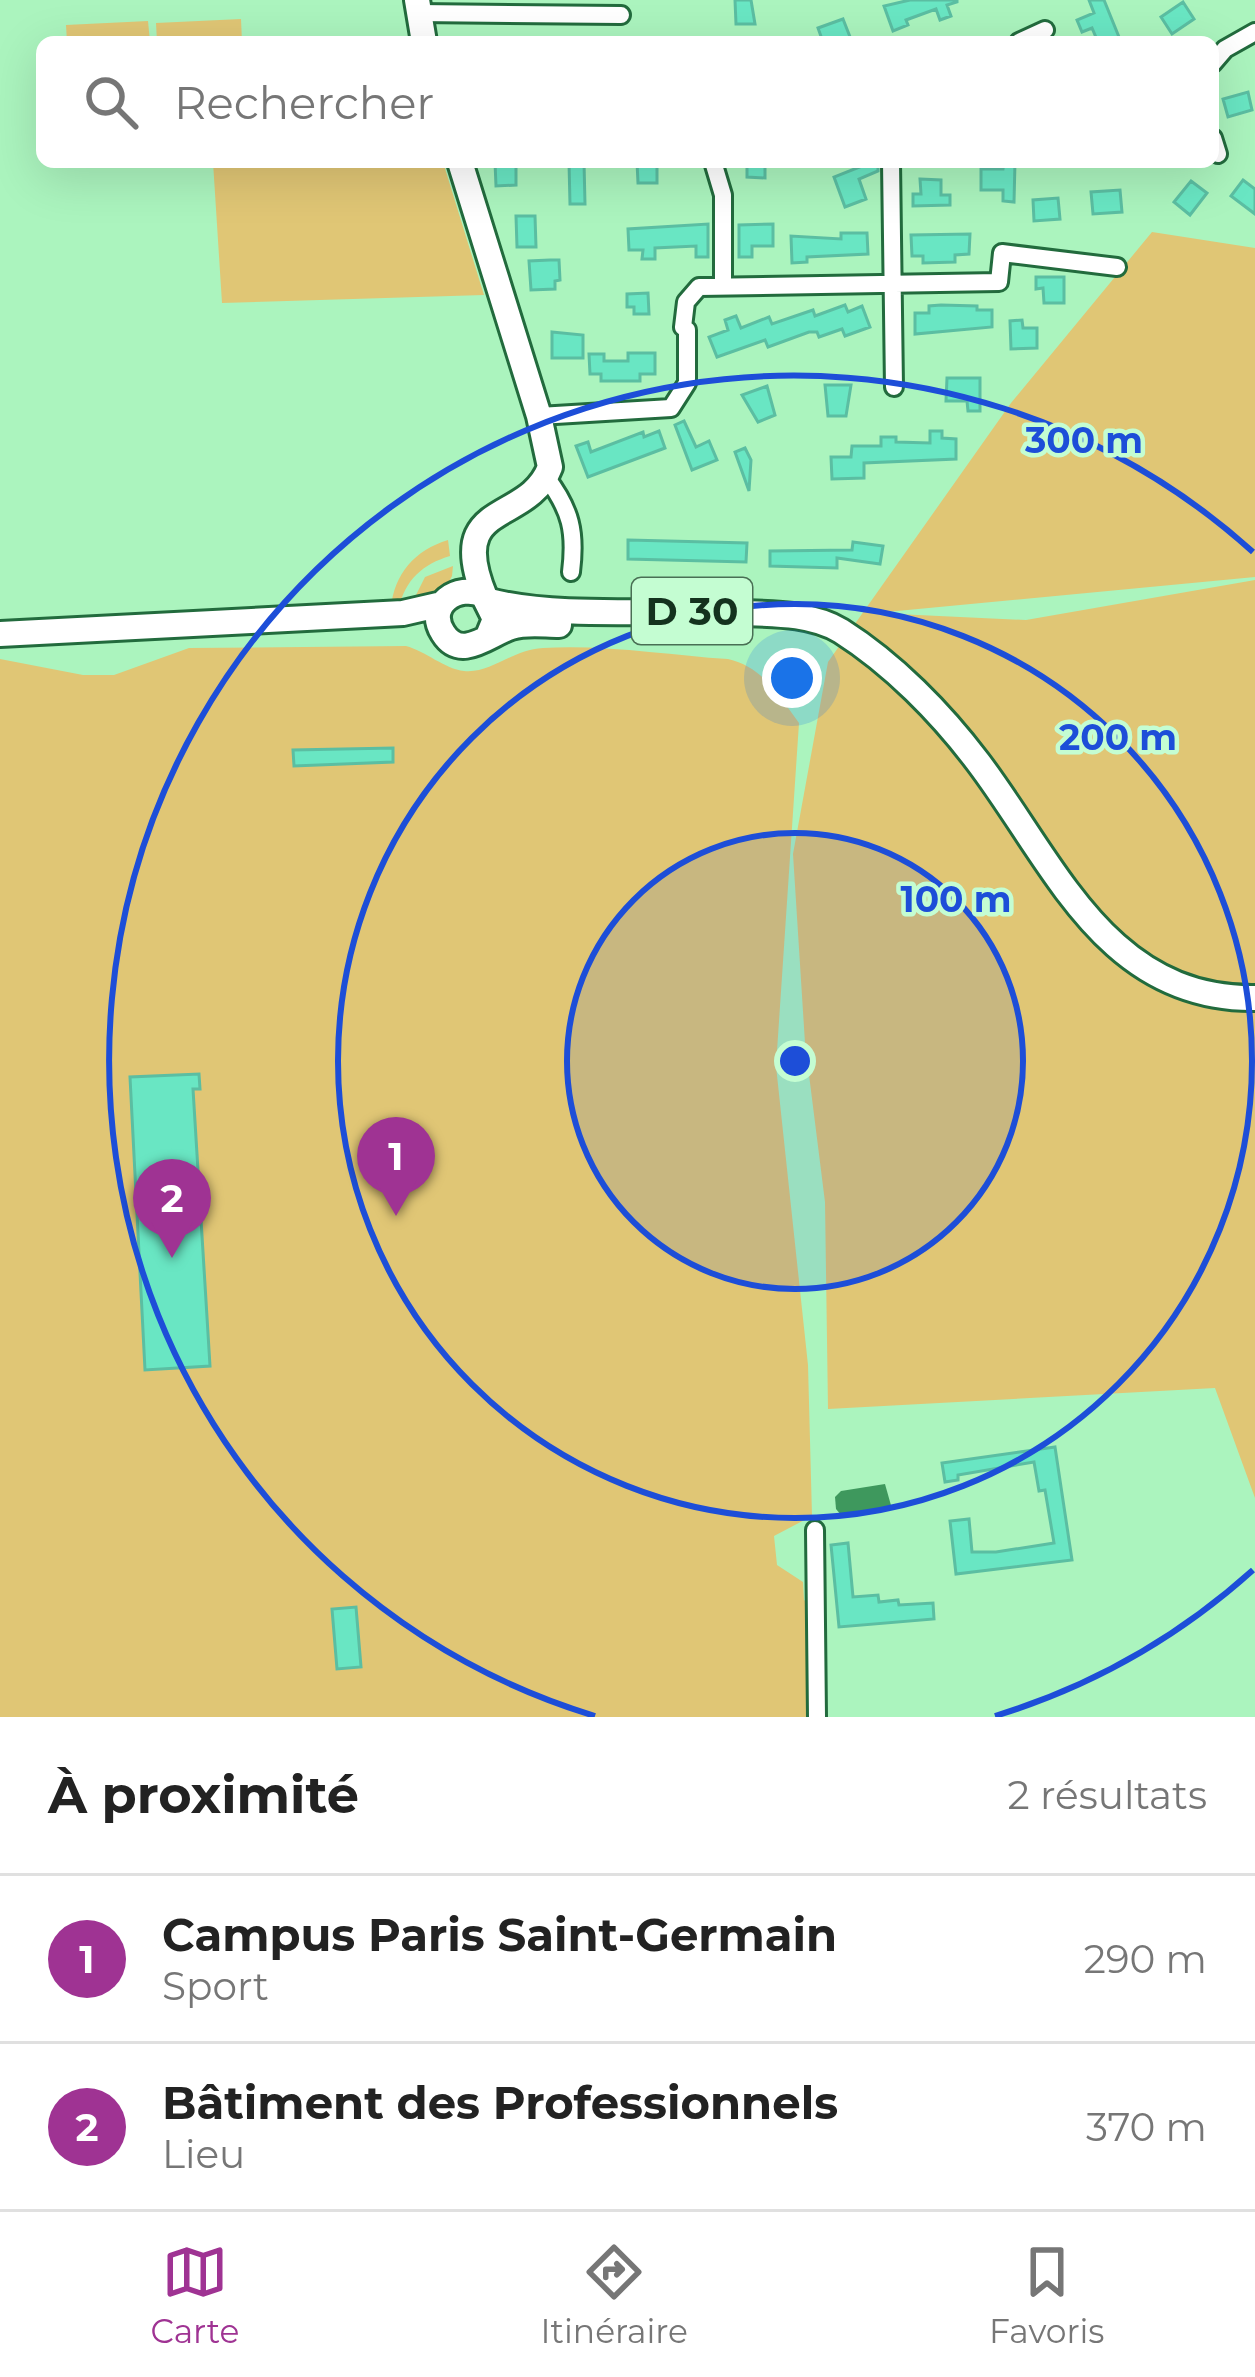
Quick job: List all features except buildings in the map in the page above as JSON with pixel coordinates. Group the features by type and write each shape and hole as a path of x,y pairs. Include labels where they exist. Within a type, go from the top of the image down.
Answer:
{"main road":[{"path":"417,6 423,36"},
{"path":"462,168 539,416 550,467 544,479 536,492 489,518 475,540 473,560 495,619 488,636 481,643 463,646 446,638 439,612 447,599 465,526 496,497 544,479"},
{"path":"0,634 403,613 465,590 487,599"},
{"name":"D 30","path":"487,599 541,609 789,615 835,628 884,662 978,762 1066,894 1105,938 1166,980 1210,993 1255,998"},
{"name":"D 30","path":"488,636 516,625 800,626 884,662"},
{"path":"175,626 441,630"}],"street":[{"path":"417,6 620,15"},
{"path":"1032,36 1045,30"},
{"path":"1219,56 1255,32"},
{"path":"715,168 723,195 723,286"},
{"path":"891,168 894,387"},
{"path":"539,416 670,408 687,383 686,302 699,286 999,282 1001,253 1117,267"},
{"path":"544,479 561,497 576,538 571,572"},
{"path":"815,1530 817,1717"}],"shaded area":[{"path":"241,19 242,36 157,36 156,23"},
{"path":"148,21 149,36 67,36 66,25"},
{"path":"213,168 445,168 484,295 222,303"},
{"path":"1152,232 1255,248 1255,577 876,613 1026,620 1255,580 1255,1498 1215,1388 828,1409 825,1202 805,1043 793,854 828,662 1011,403"},
{"path":"448,540 450,556 417,575 399,608 391,608 408,565"},
{"path":"453,566 443,593 413,601 425,577"},
{"path":"406,646 464,671 483,669 521,653 565,647 728,659 760,675 799,723 776,1066 808,1365 812,1516 774,1536 777,1565 803,1582 804,1600 810,1604 811,1717 0,1717 0,659 83,675 114,675 189,648"},
{"path":"885,1484 892,1509 842,1516 836,1509 835,1497 841,1491"}],"place":[{"name":"Campus Paris Saint-Germain","path":"396,1216"},
{"name":"Bâtiment des Professionnels","path":"172,1258"}]}
